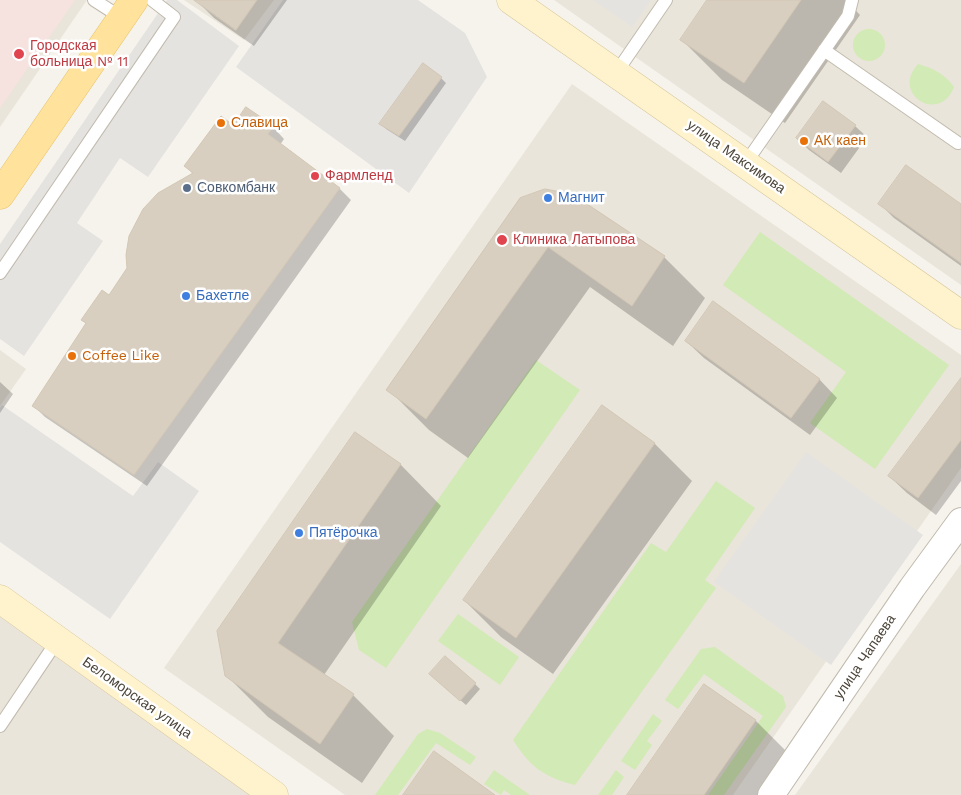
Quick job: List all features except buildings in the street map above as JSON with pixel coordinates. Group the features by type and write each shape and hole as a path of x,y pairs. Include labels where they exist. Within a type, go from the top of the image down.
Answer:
{"main road":[{"name":"улица Максимова","path":"511,0 961,315"},
{"path":"0,195 128,9"},
{"name":"Беломорская улица","path":"0,599 274,795"}],"street":[{"name":"улица Чапаева","path":"771,795 912,588 961,521"}],"lane":[{"path":"94,0 128,9"},
{"path":"0,273 174,17 152,0"},
{"path":"616,73 666,0"},
{"path":"745,164 848,16 852,0"},
{"path":"824,50 958,143"},
{"path":"0,726 58,641"}],"shaded area":[{"name":"Городская больница № 11","path":"0,0 87,0 0,127"},
{"name":"Городская больница № 11","path":"0,0 75,0 0,108"},
{"path":"167,0 177,0 239,46 148,177 120,158 77,223 103,241 24,356 0,339 0,244"},
{"path":"184,0 274,0 244,40"},
{"path":"283,0 418,0 465,33 487,77 409,193 236,67"},
{"path":"554,0 961,0 961,285"},
{"path":"593,0 651,0 632,27"},
{"path":"572,84 961,355 961,468 733,795 345,795 164,668"},
{"path":"0,350 26,369 0,406"},
{"path":"2,405 133,496 158,462 199,491 110,619 0,542 0,408"},
{"path":"806,452 923,535 831,665 714,582"},
{"path":"961,564 961,795 795,795"},
{"path":"0,616 255,795 0,795"}],"green space":[{"path":"869,29 881,33 885,45 881,57 869,61 857,57 853,45 857,33"},
{"path":"918,64 939,72 954,87 947,98 939,104 929,104 920,101 913,94 910,86 911,75"},
{"path":"760,232 949,365 875,469 810,423 846,372 723,285"},
{"path":"536,360 580,390 386,668 359,650 352,622"},
{"path":"716,481 755,508 705,580 716,588 575,785 539,770 513,740 651,543 666,552"},
{"path":"458,614 519,657 500,685 438,641"},
{"path":"715,647 783,696 786,707 724,795 708,795 763,716 704,674 678,709 665,700 701,649"},
{"path":"653,714 662,721 647,741 652,745 635,770 621,761"},
{"path":"427,729 440,733 476,757 470,765 436,743 398,795 375,795 418,734"},
{"path":"494,770 530,795 511,795 504,790 501,795 484,784"},
{"path":"616,770 624,777 612,795 598,795"}],"place":[{"name":"Городская больница № 11","path":"19,54"},
{"name":"Славица","path":"221,123"},
{"name":"АК каен","path":"804,141"},
{"name":"Фармленд","path":"315,176"},
{"name":"Совкомбанк","path":"187,188"},
{"name":"Магнит","path":"548,198"},
{"name":"Клиника Латыпова","path":"502,240"},
{"name":"Бахетле","path":"186,296"},
{"name":"Coffee Like","path":"72,356"},
{"name":"Пятёрочка","path":"299,533"}]}
